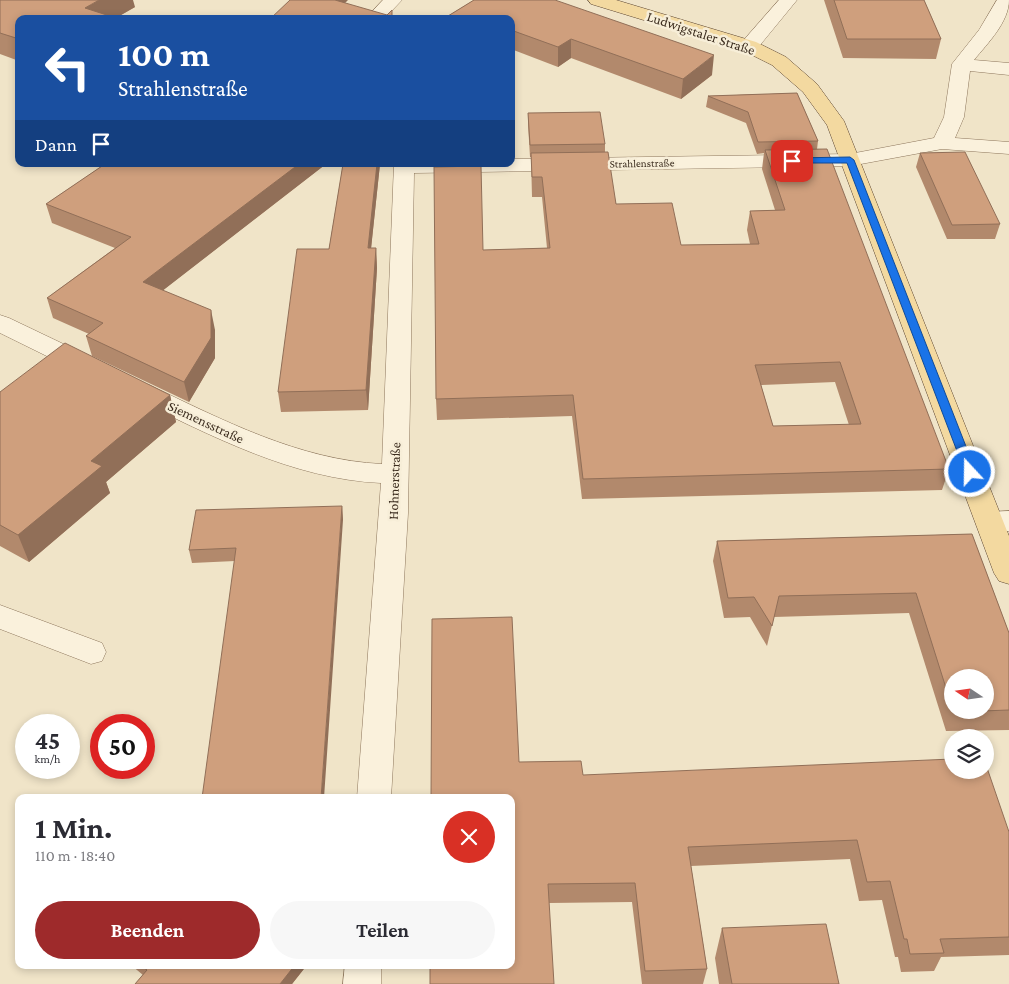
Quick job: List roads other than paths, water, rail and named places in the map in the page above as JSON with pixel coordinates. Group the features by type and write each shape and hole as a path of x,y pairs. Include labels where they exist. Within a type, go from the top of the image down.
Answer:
{"main road":[{"name":"Ludwigstaler Straße","path":"596,0 749,46 779,61 810,88 837,125 999,522 1009,573"}],"street":[{"path":"378,15 393,0"},
{"path":"749,46 788,0"},
{"path":"942,143 954,117 961,64 987,32 1006,0"},
{"path":"961,64 1009,69"},
{"name":"Strahlenstraße","path":"515,165 850,160 942,143 1009,148"},
{"name":"Hohnerstraße","path":"374,794 395,474 404,167"},
{"name":"Siemensstraße","path":"0,323 236,437 292,457 336,469 395,474"},
{"path":"46,374 69,356"},
{"path":"0,617 91,652"},
{"path":"362,984 363,969"}]}
